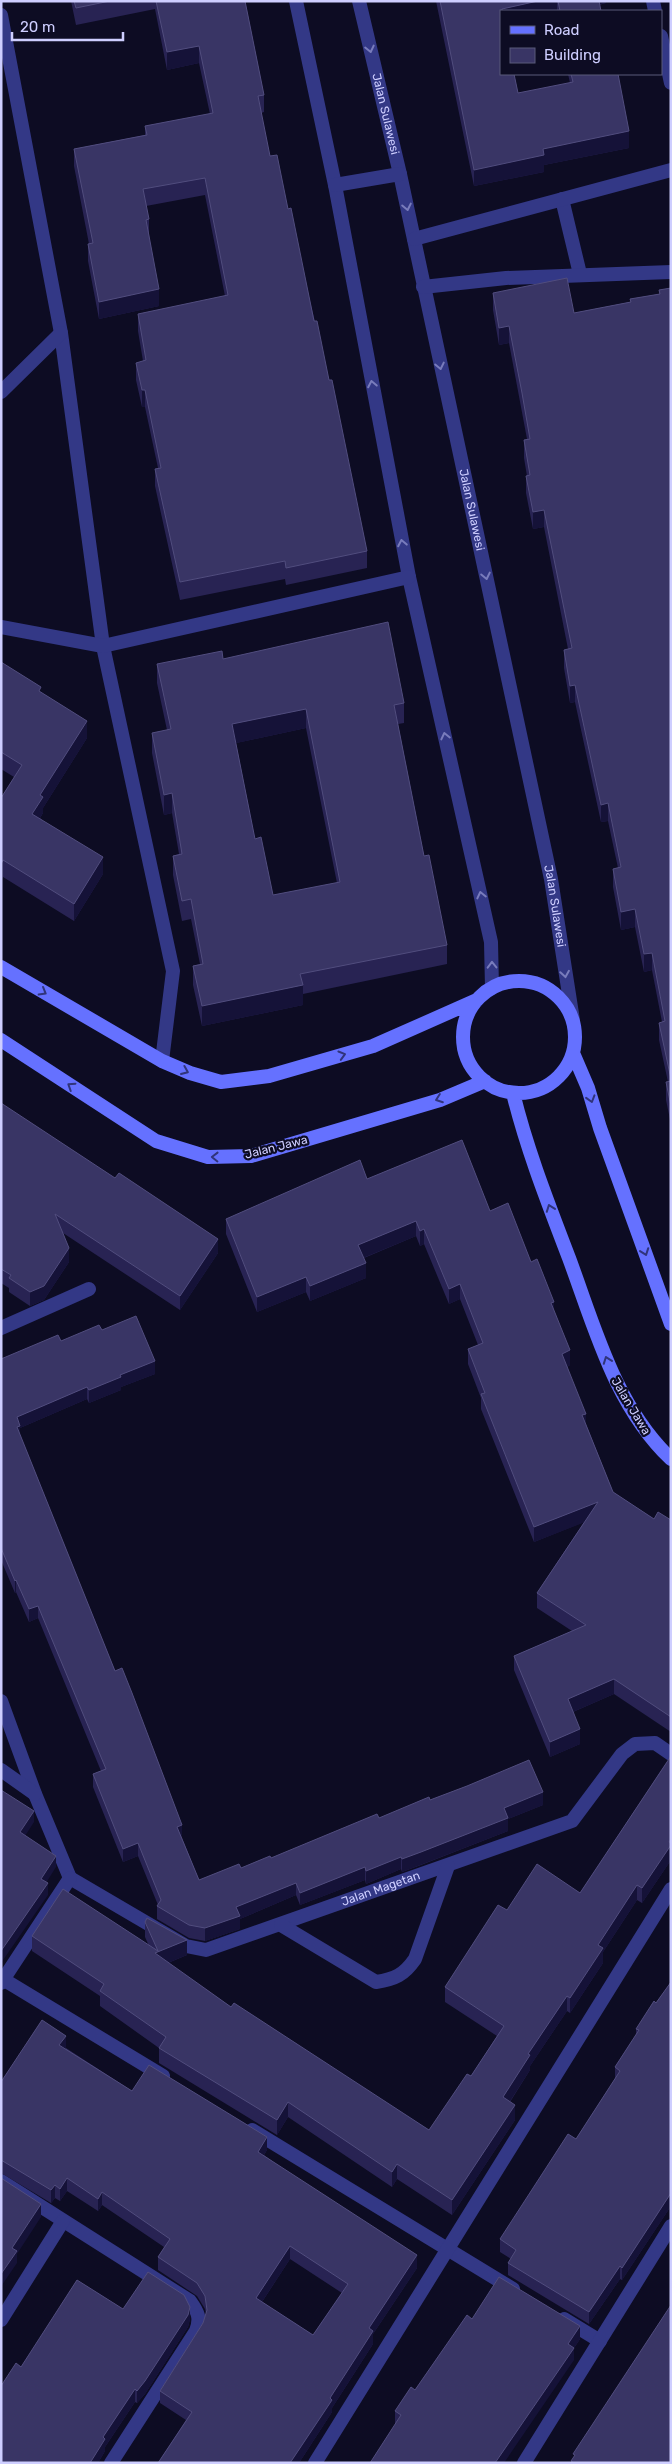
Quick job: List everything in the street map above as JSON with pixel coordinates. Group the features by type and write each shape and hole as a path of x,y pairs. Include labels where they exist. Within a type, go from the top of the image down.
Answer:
{"main road":[{"path":"1,967 162,1061 190,1073 221,1082 269,1076 373,1046 477,1000 492,988 507,982 524,981 540,985 555,993 566,1006 573,1020 575,1036 573,1053 560,1075 538,1090 513,1093 498,1089 485,1082 472,1068 465,1051 463,1033 467,1016 477,1000"},
{"name":"Jalan Jawa","path":"1,1040 156,1141 208,1157 251,1156 431,1102 485,1082"},
{"path":"573,1053 588,1088 600,1128 671,1324"},
{"name":"Jalan Jawa","path":"513,1093 528,1149 614,1381 653,1442 671,1458"}],"street":[{"path":"296,1 335,185 409,577 491,942 492,988"},
{"name":"Jalan Sulawesi","path":"359,1 400,174 551,879 573,1020"},
{"path":"1,15 61,333 103,646 173,971 162,1061"},
{"path":"662,41 670,78"},
{"path":"414,239 671,170"},
{"path":"335,185 400,174"},
{"path":"562,199 580,274"},
{"path":"423,287 506,278 671,272"},
{"path":"1,392 61,333"},
{"path":"1,627 103,646 409,577"},
{"path":"1,1328 89,1289"},
{"path":"1,1701 35,1794 70,1878 2,1980 174,2083"},
{"name":"Jalan Magetan","path":"70,1878 186,1946 206,1950 572,1821 622,1754 635,1744 655,1743 671,1754"},
{"path":"1,1770 35,1794"},
{"path":"280,1925 376,1982 394,1980 406,1971 415,1959 448,1866"},
{"path":"315,2463 671,1889"},
{"path":"243,2125 524,2295"},
{"path":"1,2181 190,2301 197,2311 200,2320 196,2331 111,2463"},
{"path":"1,2320 64,2221"},
{"path":"524,2463 671,2226"},
{"path":"549,2310 600,2341"}],"building":[{"path":"74,1 110,1 76,8"},
{"path":"156,1 245,1 264,95 258,96 270,156 277,155 288,209 291,208 314,321 317,321 329,380 332,380 367,551 286,568 285,561 180,582 155,469 161,468 145,390 142,390 136,363 146,360 138,314 228,295 205,178 143,189 149,219 146,220 159,289 99,302 88,244 93,243 74,149 147,135 145,126 213,113 199,46 167,52"},
{"path":"440,1 538,1 500,10 500,75 514,75 518,93 573,82 571,75 618,75 629,131 543,149 544,155 474,170"},
{"path":"558,1 599,1 601,10 560,10"},
{"path":"567,278 574,313 631,302 630,299 660,294 659,290 671,288 671,1079 659,1023 665,1021 652,953 644,954 635,909 621,912 613,869 621,867 608,803 601,805 575,685 570,686 564,650 572,648 544,510 533,512 526,476 530,475 524,440 530,439 509,326 499,328 493,293"},
{"path":"388,622 404,703 394,705 424,856 429,855 447,945 300,974 303,985 202,1006 193,966 203,964 191,899 182,901 173,856 182,854 172,793 164,795 152,733 171,729 157,664 222,651 223,659","holes":["306,709 340,882 273,895 261,837 255,839 232,724"]},
{"path":"1,662 41,687 39,691 87,721 40,795 43,797 32,814 103,857 74,904 3,860 1,864 1,798 22,765 1,752"},
{"path":"671,1081 671,1106 666,1082"},
{"path":"1,1103 115,1178 119,1173 218,1239 180,1296 55,1214 69,1248 44,1286 30,1292 9,1278 11,1275 1,1269"},
{"path":"462,1140 490,1211 508,1203 531,1262 537,1259 554,1302 551,1303 570,1350 562,1354 586,1414 582,1415 613,1492 654,1519 658,1512 671,1520 671,1717 614,1679 568,1699 580,1729 550,1742 514,1656 586,1625 537,1593 598,1502 534,1527 481,1394 485,1393 468,1349 483,1343 460,1284 449,1289 424,1229 420,1231 416,1221 358,1245 366,1263 310,1286 306,1277 257,1297 226,1219 360,1160 367,1179"},
{"path":"136,1316 155,1361 89,1390 87,1387 17,1417 20,1426 17,1427 115,1671 122,1668 182,1825 177,1827 199,1880 239,1864 241,1868 270,1856 271,1858 377,1814 379,1818 429,1797 430,1800 529,1760 543,1792 504,1808 508,1818 402,1859 401,1857 366,1871 365,1867 300,1893 296,1883 236,1907 240,1916 205,1928 189,1925 157,1906 161,1900 138,1843 123,1849 93,1774 106,1769 38,1606 29,1609 1,1548 1,1359 58,1335 61,1341 99,1325 102,1330"},
{"path":"671,1756 671,1839 669,1842 671,1845 642,1888 637,1885 598,1945 603,1948 570,1998 567,1996 528,2054 530,2055 503,2097 515,2105 452,2200 397,2164 392,2172 288,2102 277,2120 159,2048 166,2037 100,1991 104,1984 32,1936 63,1889 158,1951 145,1922 147,1918 187,1940 155,1953 231,2007 234,2003 429,2130 467,2074 471,2076 504,2026 445,1987 498,1905 507,1910 537,1864 580,1893"},
{"path":"1,1790 34,1811 20,1832 56,1856 41,1879 48,1883 1,1951"},
{"path":"671,1982 671,2193 622,2268 620,2266 589,2312 508,2263 516,2250 500,2239 568,2134 576,2139 620,2071 615,2067 639,2030 636,2029 654,2001 656,2003"},
{"path":"42,2020 66,2036 59,2045 132,2091 149,2065 267,2137 258,2152 417,2255 369,2328 373,2331 330,2398 332,2400 290,2463 158,2463 192,2412 160,2391 203,2323 207,2310 205,2296 197,2283 158,2257 170,2239 102,2192 98,2199 67,2178 60,2189 55,2185 51,2190 1,2160 1,2082","holes":["290,2246 348,2284 313,2335 256,2298"]},
{"path":"1,2178 41,2204 12,2248 17,2251 1,2274"},
{"path":"148,2272 184,2295 190,2307 188,2315 145,2381 137,2391 135,2389 103,2437 105,2439 90,2463 1,2463 1,2386 16,2363 21,2367 77,2280 123,2309"},
{"path":"499,2277 580,2326 568,2344 574,2348 495,2463 370,2463 401,2415 395,2411 411,2387 415,2390 467,2315 472,2319"},
{"path":"671,2305 671,2463 574,2463 571,2461 575,2455 573,2454"}]}
